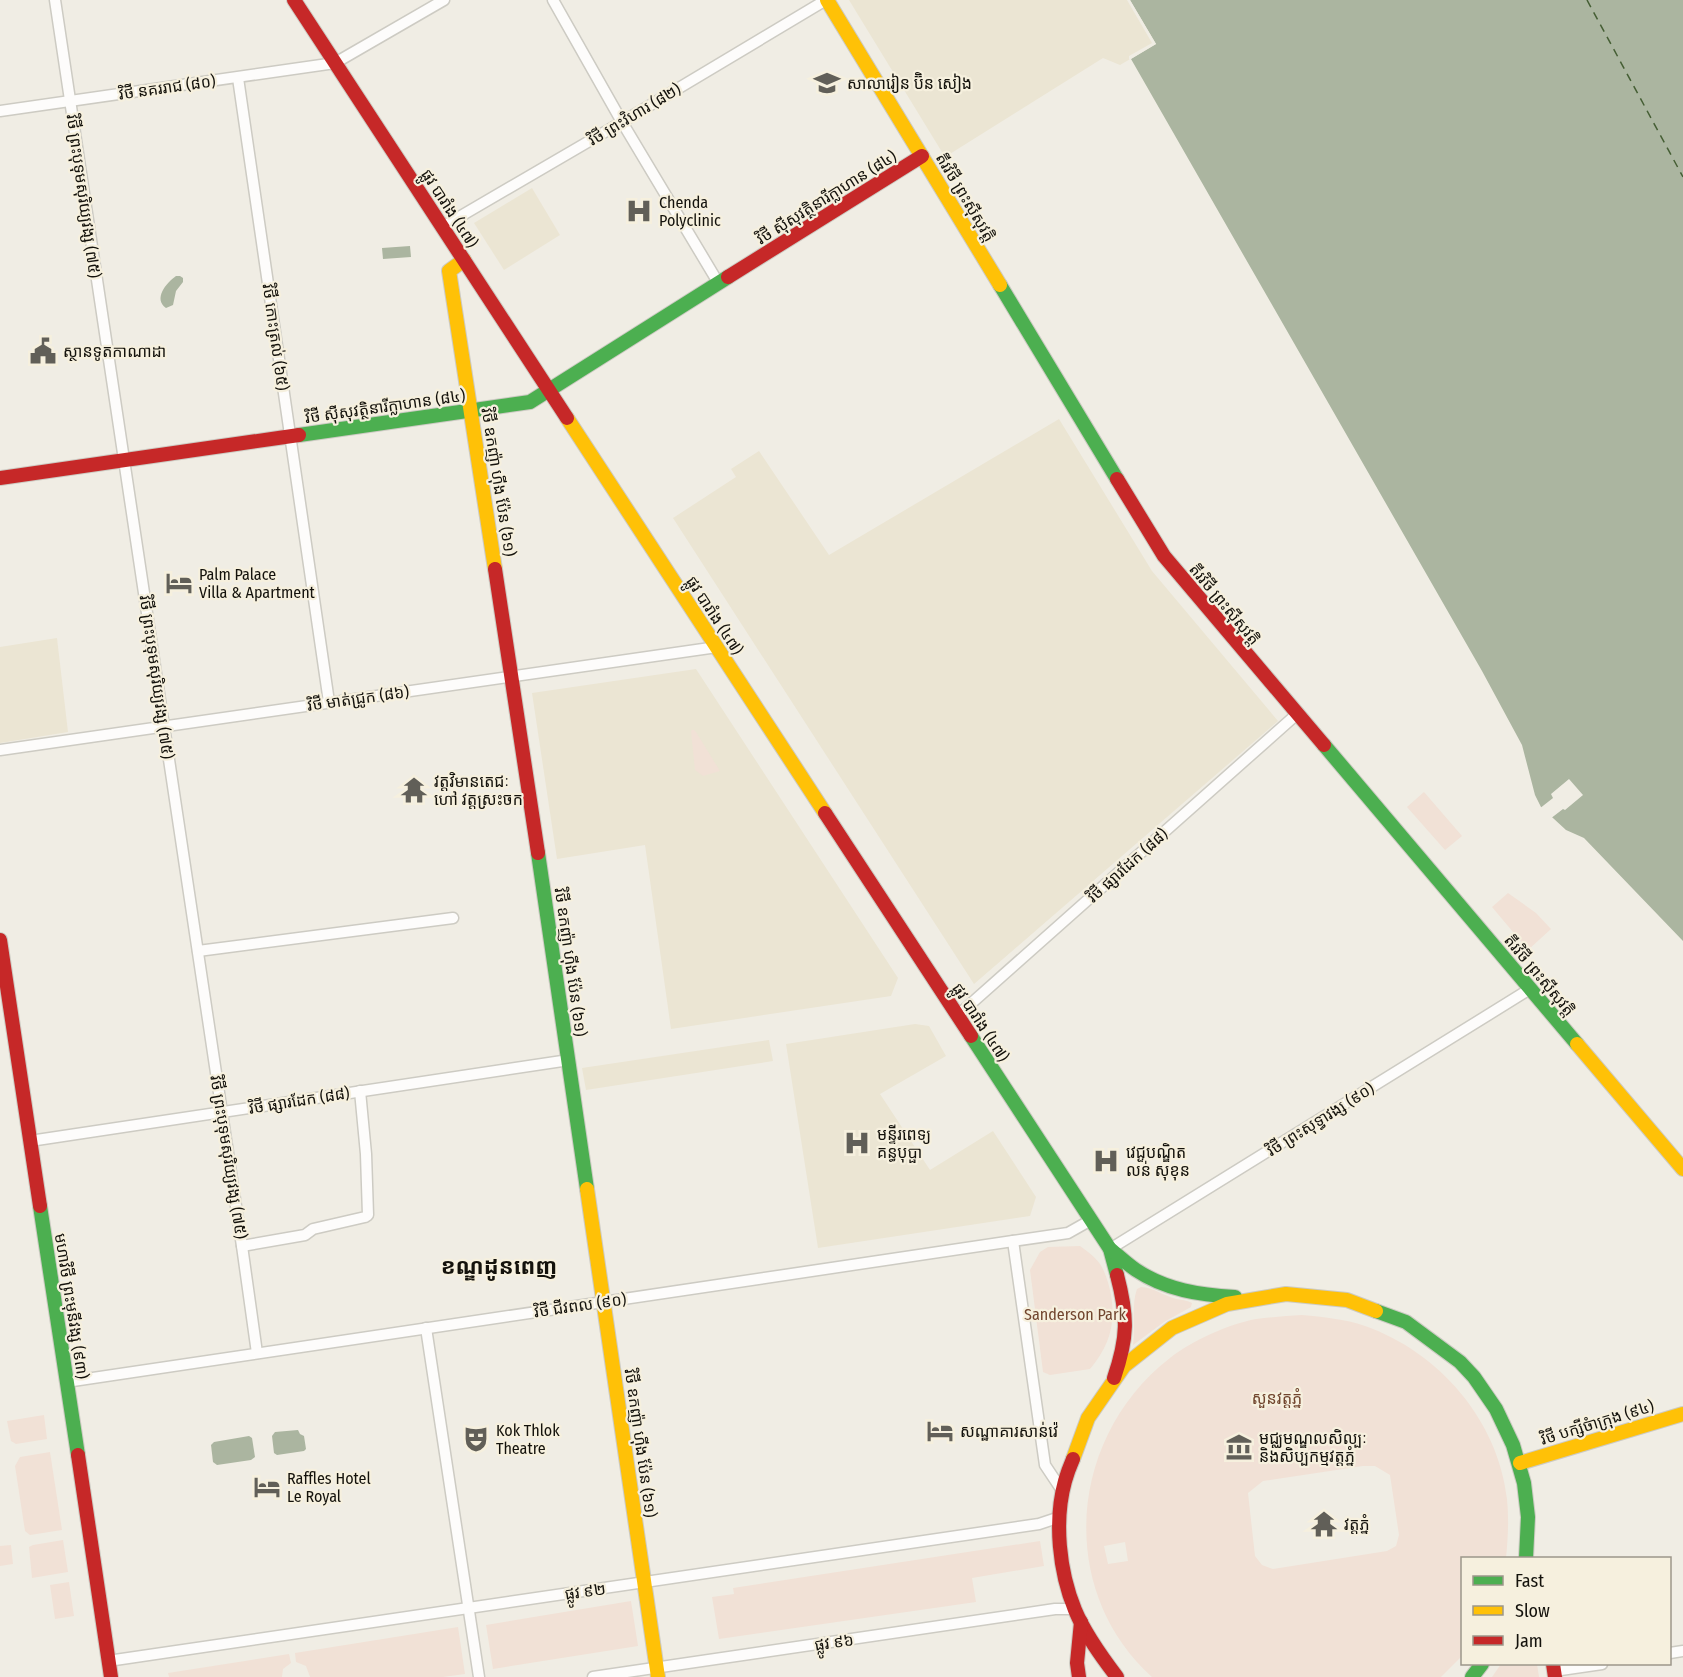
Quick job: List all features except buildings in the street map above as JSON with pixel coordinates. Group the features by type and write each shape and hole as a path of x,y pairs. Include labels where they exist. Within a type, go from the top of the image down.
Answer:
{"main road":[{"name":"ផ្លូវ បារាំង (៤៧)","path":"294,0 1110,1249 1123,1297 1125,1331 1123,1350 1114,1378"},
{"name":"តីរវិថី ព្រះស៊ីសុវត្តិ","path":"826,0 1164,556 1683,1169"},
{"name":"វិថី ស៊ីសុវត្ថិនារីក្លាហាន (៨៤)","path":"0,478 530,402 922,156"},
{"name":"វិថី ឧកញ៉ា ហ៊ីង ប៉ែន (៦១)","path":"464,260 449,271 512,676 658,1672"},
{"name":"មហាវិថី ព្រះមុនីវង្ស (៩៣)","path":"0,940 111,1677"},
{"name":"ផ្លូវ បារាំង (៤៧)","path":"1110,1249 1140,1272 1172,1288 1208,1296 1250,1297"},
{"path":"1117,1677 1098,1652 1078,1616 1063,1564 1060,1517 1063,1492 1075,1443 1094,1405 1114,1378 1142,1349 1175,1326 1211,1308 1250,1297 1299,1293 1349,1299 1412,1325 1448,1351 1474,1376 1501,1417 1520,1462 1527,1504 1526,1557"},
{"name":"វិថី បក្សីចំាក្រុង (៩៤)","path":"1520,1462 1683,1414"},
{"path":"1078,1616 1079,1677"},
{"path":"1472,1677 1481,1665"}],"street":[{"name":"វិថី ព្រះបុទុមសុរិយ្យវង្ស (៧៥)","path":"55,0 242,1246 256,1353"},
{"path":"334,63 444,0"},
{"path":"553,0 622,122 719,284"},
{"name":"វិថី ព្រះវិហារ (៨២)","path":"442,227 826,0"},
{"name":"វិថី នគររាជ (៨០)","path":"0,111 334,63"},
{"name":"វិថី កោះត្រល់ (៦៥)","path":"238,78 329,702"},
{"name":"វិថី មាត់ជ្រូក (៨៦)","path":"0,750 717,647"},
{"name":"វិថី ផ្សារដែក (៨៨)","path":"957,1016 1296,714"},
{"path":"198,951 453,918"},
{"name":"វិថី ព្រះសុទ្ធាវង្ស (៩០)","path":"1110,1249 1530,989"},
{"name":"វិថី ផ្សារដែក (៨៨)","path":"30,1141 568,1060"},
{"path":"242,1246 305,1234 313,1228 368,1215 366,1154 360,1091"},
{"name":"វិថី ជីវពល (៩០)","path":"66,1382 1068,1233 1091,1220"},
{"path":"1013,1241 1045,1465 1063,1492"},
{"path":"426,1328 478,1677"},
{"name":"ផ្លូវ ៩២","path":"108,1661 1039,1524 1060,1517"},
{"name":"ផ្លូវ ៩៦","path":"594,1677 658,1672 1055,1609 1078,1616"},
{"path":"1554,1670 1594,1665"}],"shaded area":[{"path":"849,0 1130,0 1156,44 1120,65 1103,58 945,157"},
{"path":"1130,0 1683,0 1683,941 1584,838 1566,830 1541,807 1535,795 1522,745 1482,671 1131,59 1156,44"},
{"path":"532,188 560,235 504,270 474,223"},
{"path":"410,246 411,257 383,259 382,248"},
{"path":"176,276 183,278 183,282 176,291 173,305 166,308 161,300 162,291"},
{"path":"1059,419 1152,571 1278,721 974,984 673,518 736,477 731,469 759,451 829,555"},
{"path":"57,638 68,732 0,743 0,647"},
{"path":"696,669 898,978 891,996 671,1029 645,845 557,859 532,693"},
{"name":"មន្ទីរពេទ្យ គន្ធបុប្ផា","path":"915,1024 929,1026 946,1056 880,1094 930,1170 993,1131 1036,1197 1030,1216 818,1248 786,1044"},
{"path":"769,1040 773,1061 586,1090 582,1068"},
{"path":"298,1430 304,1436 306,1449 304,1451 277,1455 274,1453 272,1436 275,1432"},
{"path":"249,1436 252,1438 255,1457 251,1460 217,1465 213,1462 211,1445 214,1442"}],"green space":[{"path":"692,730 696,732 720,771 703,776 695,770"},
{"path":"1424,792 1462,836 1445,850 1407,807"},
{"path":"1508,893 1536,913 1551,929 1528,950 1492,907"},
{"name":"Sanderson Park","path":"1080,1246 1098,1261 1107,1279 1112,1306 1110,1335 1090,1369 1050,1375 1043,1372 1030,1270 1040,1252 1048,1247"},
{"path":"1141,1287 1192,1303 1191,1307 1164,1322 1133,1345 1134,1302 1137,1289"},
{"name":"សួនវត្ដភ្នំ","path":"1302,1315 1342,1320 1365,1326 1417,1353 1440,1371 1478,1416 1501,1470 1507,1499 1506,1557 1461,1557 1461,1657 1441,1677 1152,1677 1121,1641 1100,1601 1088,1558 1087,1514 1094,1470 1111,1428 1136,1390 1170,1358 1188,1345 1211,1334 1256,1319","holes":["1375,1466 1390,1475 1399,1535 1396,1546 1387,1551 1273,1569 1262,1565 1255,1556 1248,1493 1263,1481","1125,1542 1128,1561 1108,1564 1104,1546"]},
{"path":"44,1415 47,1439 16,1444 11,1441 7,1421"},
{"path":"50,1452 62,1530 30,1535 25,1531 15,1466 20,1457"},
{"path":"63,1540 68,1572 32,1578 29,1547"},
{"path":"1040,1541 1044,1566 972,1578 976,1602 719,1639 712,1597 734,1594 733,1588"},
{"path":"11,1545 13,1564 0,1566 0,1546"},
{"path":"69,1582 74,1616 55,1619 50,1585"},
{"path":"631,1601 638,1646 493,1669 486,1625"},
{"path":"458,1627 465,1674 443,1677 310,1677 306,1666 296,1662 295,1653"},
{"path":"289,1654 291,1663 283,1669 282,1677 169,1677 168,1673"},
{"path":"1500,1665 1537,1665 1539,1677 1492,1677"}],"pier":[{"path":"1127,0 1130,0 1156,44 1129,60 1129,56 1152,43"},
{"path":"1569,779 1583,795 1550,819 1539,809 1553,798 1551,794"}],"ferry route":[{"path":"1587,0 1683,177"}],"traffic: fast":[{"path":"299,435 530,402 728,277"},
{"path":"1000,285 1117,479"},
{"path":"1324,745 1577,1044"},
{"path":"538,853 587,1189"},
{"path":"971,1036 1110,1249 1117,1275"},
{"path":"40,1206 78,1455"},
{"path":"1110,1249 1147,1277 1171,1287 1196,1293 1235,1297"},
{"path":"1376,1311 1406,1322 1460,1362 1474,1377 1496,1409 1513,1445 1524,1483 1528,1517 1526,1557"},
{"path":"1472,1677 1481,1665"}],"traffic: slow":[{"path":"827,0 1000,285"},
{"path":"464,260 449,271 495,569"},
{"path":"567,418 825,813"},
{"path":"1577,1044 1683,1169"},
{"path":"587,1189 658,1677"},
{"path":"1073,1459 1088,1418 1124,1366 1172,1328 1227,1304 1286,1294 1347,1300 1376,1311"},
{"path":"1520,1463 1683,1414"}],"traffic: jam":[{"path":"294,0 567,418"},
{"path":"728,277 922,156"},
{"path":"0,478 299,435"},
{"path":"1117,479 1164,556 1324,745"},
{"path":"495,569 538,853"},
{"path":"825,813 971,1036"},
{"path":"0,940 40,1206"},
{"path":"1114,1378 1122,1351 1125,1327 1125,1315 1117,1275"},
{"path":"78,1455 111,1677"},
{"path":"1073,1459 1065,1481 1060,1513 1060,1546 1065,1579 1075,1610 1084,1628 1117,1677"},
{"path":"1079,1677 1077,1663 1081,1622"},
{"path":"1553,1665 1555,1677"}],"place":[{"name":"សាលារៀន ប៊ិន សៀង","path":"827,83"},
{"name":"Chenda Polyclinic","path":"639,211"},
{"name":"ស្ថានទូតកាណាដា","path":"43,351"},
{"name":"Palm Palace Villa & Apartment","path":"179,583"},
{"name":"វត្តវិមានតេជៈ ហៅ វត្តស្រះចក","path":"414,790"},
{"name":"មន្ទីរពេទ្យ គន្ធបុប្ផា","path":"857,1143"},
{"name":"វេជ្ជបណ្ឌិត លន់ សុខុន","path":"1106,1161"},
{"name":"សណ្ឋាគារសាន់វ៉េ","path":"940,1431"},
{"name":"Kok Thlok Theatre","path":"476,1439"},
{"name":"មជ្ឈមណ្ឌលសិល្បៈ និងសិប្បកម្មវត្តភ្នំ","path":"1239,1447"},
{"name":"Raffles Hotel Le Royal","path":"267,1487"},
{"name":"វត្ដភ្នំ","path":"1324,1524"}],"district":[{"name":"ខណ្ឌដូនពេញ","path":"499,1266"}]}
